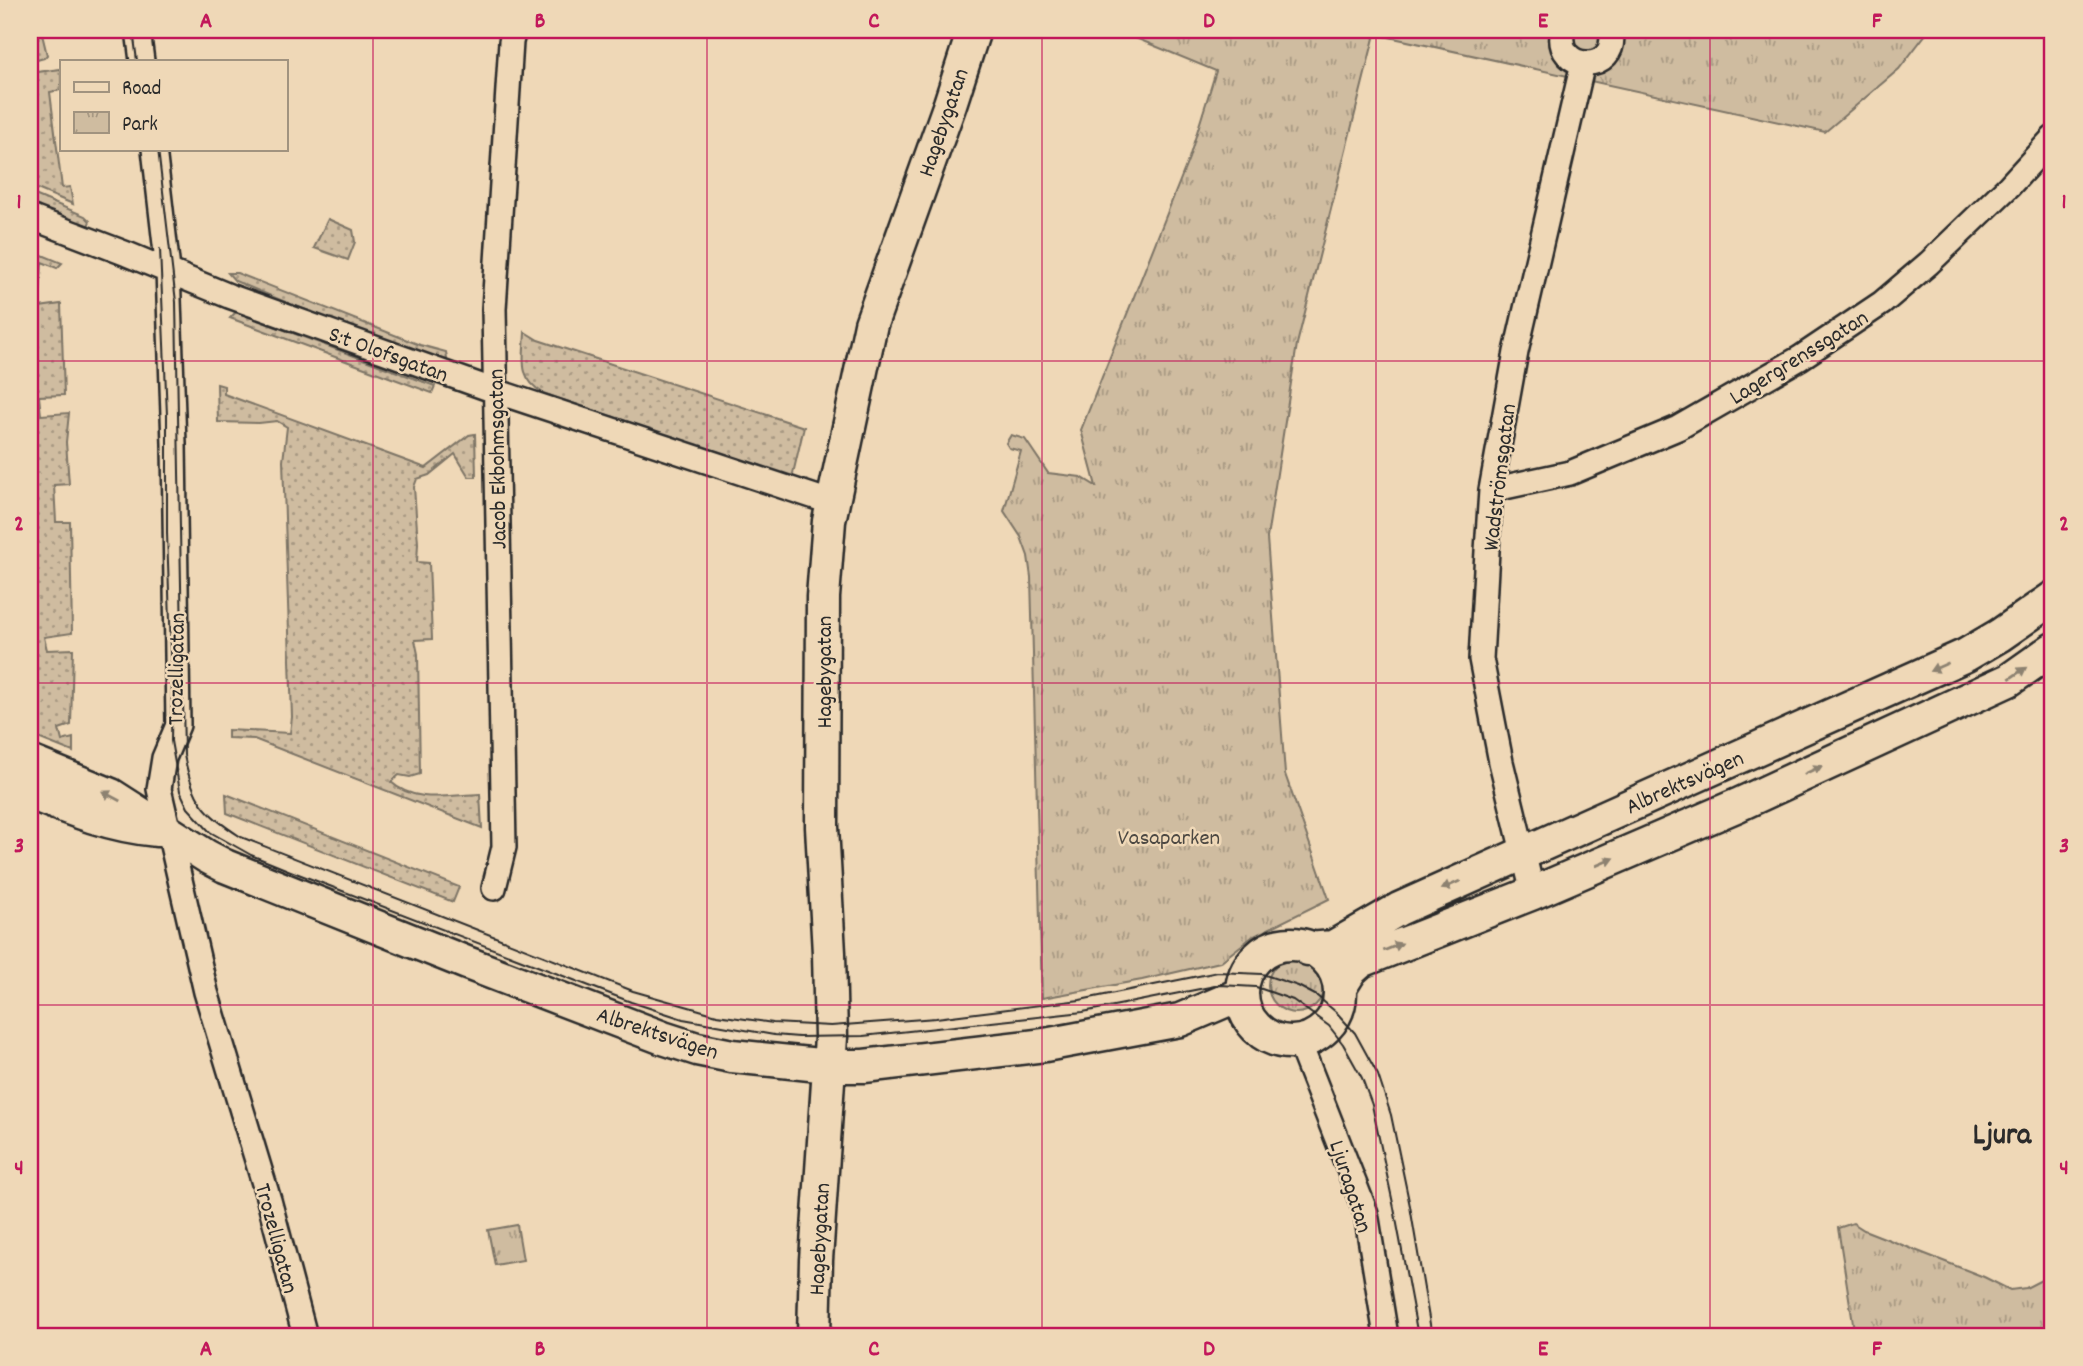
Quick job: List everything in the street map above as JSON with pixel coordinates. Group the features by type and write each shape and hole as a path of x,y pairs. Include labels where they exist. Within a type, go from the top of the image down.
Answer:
{"main road":[{"name":"Hagebygatan","path":"814,1336 831,1012 822,827 823,597 829,521 870,324 974,30"},
{"name":"Albrektsvägen","path":"1308,949 1333,947 1399,909 1966,655 2053,598"},
{"name":"Albrektsvägen","path":"1341,986 1351,970 1361,961 1533,893 1738,806 2009,680 2053,649"},
{"name":"Albrektsvägen","path":"30,762 111,795 205,856 245,874 492,973 670,1040 732,1056 829,1066 864,1066 1045,1045 1180,1020 1241,994"},
{"name":"Albrektsvägen","path":"30,793 96,819 132,828 169,832"},
{"path":"1286,945 1308,949 1323,957 1335,970 1341,986 1341,1000 1329,1027 1315,1037 1300,1042 1283,1042 1268,1036 1255,1026 1245,1011 1241,994 1246,972 1254,960 1266,951 1286,945"},
{"name":"Albrektsvägen","path":"1180,1020 1255,1026"}],"street":[{"path":"138,30 142,60"},
{"name":"Jacob Ekbohmsgatan","path":"494,888 504,847 494,309 511,42 514,30"},
{"path":"1563,30 1562,44 1566,52 1583,63 1595,62 1607,54 1611,46 1611,30"},
{"name":"Wadströmsgatan","path":"1533,893 1521,854 1500,762 1481,659 1491,490 1518,340 1583,63"},
{"name":"Lagergrenssgatan","path":"1491,490 1570,473 1678,428 1800,358 1882,303 1929,263 2009,186 2053,138"},
{"name":"Trozelligatan","path":"153,150 168,270 174,444 178,725 164,758 159,789 206,992 267,1193 305,1336"},
{"name":"S:t Olofsgatan","path":"30,217 229,296 495,391 833,503"},
{"name":"Ljuragatan","path":"1300,1042 1366,1213 1386,1336"}],"green space":[{"path":"30,30 41,30 47,55 30,62"},
{"name":"Vasaparken","path":"1116,30 1929,30 1899,69 1825,132 1375,34 1297,344 1267,538 1285,774 1329,899 1252,937 1220,962 1142,980 1042,998 1031,577 1028,556 1021,537 1004,511 1021,451 1009,448 1006,443 1011,435 1025,439 1048,473 1081,477 1096,486 1081,430 1189,158 1216,71"},
{"path":"60,69 60,90 50,92 62,188 70,187 73,204 30,186 30,73"},
{"path":"30,193 85,216 90,221 88,226 30,205"},
{"path":"328,219 353,230 355,242 348,260 314,248"},
{"path":"30,250 62,263 57,268 42,262 39,307 61,304 64,395 39,396 41,415 69,413 66,442 69,484 54,485 56,522 70,522 72,633 44,637 47,650 73,649 71,725 59,729 62,741 73,738 73,752 33,736 30,697"},
{"path":"228,273 237,273 420,345 446,352 447,359 441,362 283,301 235,281"},
{"path":"236,312 435,386 432,393 230,318"},
{"path":"525,332 538,340 804,427 792,478 543,393 529,381 526,374 523,359"},
{"path":"217,384 224,386 224,394 426,468 469,435 475,434 476,477 469,477 455,454 429,475 417,479 414,487 417,562 429,563 432,639 415,640 418,654 420,774 410,777 399,775 391,782 400,789 422,796 480,794 482,828 254,739 228,738 228,730 290,733 292,717 283,461 287,427 277,421 218,422"},
{"path":"226,794 459,887 453,902 227,813"},
{"path":"1290,957 1302,957 1312,961 1320,969 1324,985 1320,1001 1312,1009 1302,1013 1290,1013 1280,1009 1272,1001 1268,991 1268,979 1272,969 1280,961"},
{"path":"1853,1223 1864,1230 1984,1277 2010,1290 2026,1288 2053,1274 2053,1336 1855,1336 1838,1228"},
{"path":"517,1225 523,1260 495,1265 488,1230"}],"tram line":[{"path":"133,30 137,60"},
{"path":"158,150 176,302 184,755 196,795 217,820 241,837 633,991 717,1015 773,1023 831,1026 936,1018 1080,1000 1218,972 1262,974 1298,986 1317,996 1355,1033 1378,1075 1391,1115 1410,1206 1432,1336"},
{"path":"160,249 167,415 171,741 180,791 188,808 210,832 251,855 288,870 631,1002 683,1019 774,1035 863,1036 1083,1012 1220,985 1256,987 1293,1000 1329,1026 1343,1044 1362,1078 1372,1105 1418,1336"}],"district":[{"name":"Ljura","path":"2002,1133"}]}
